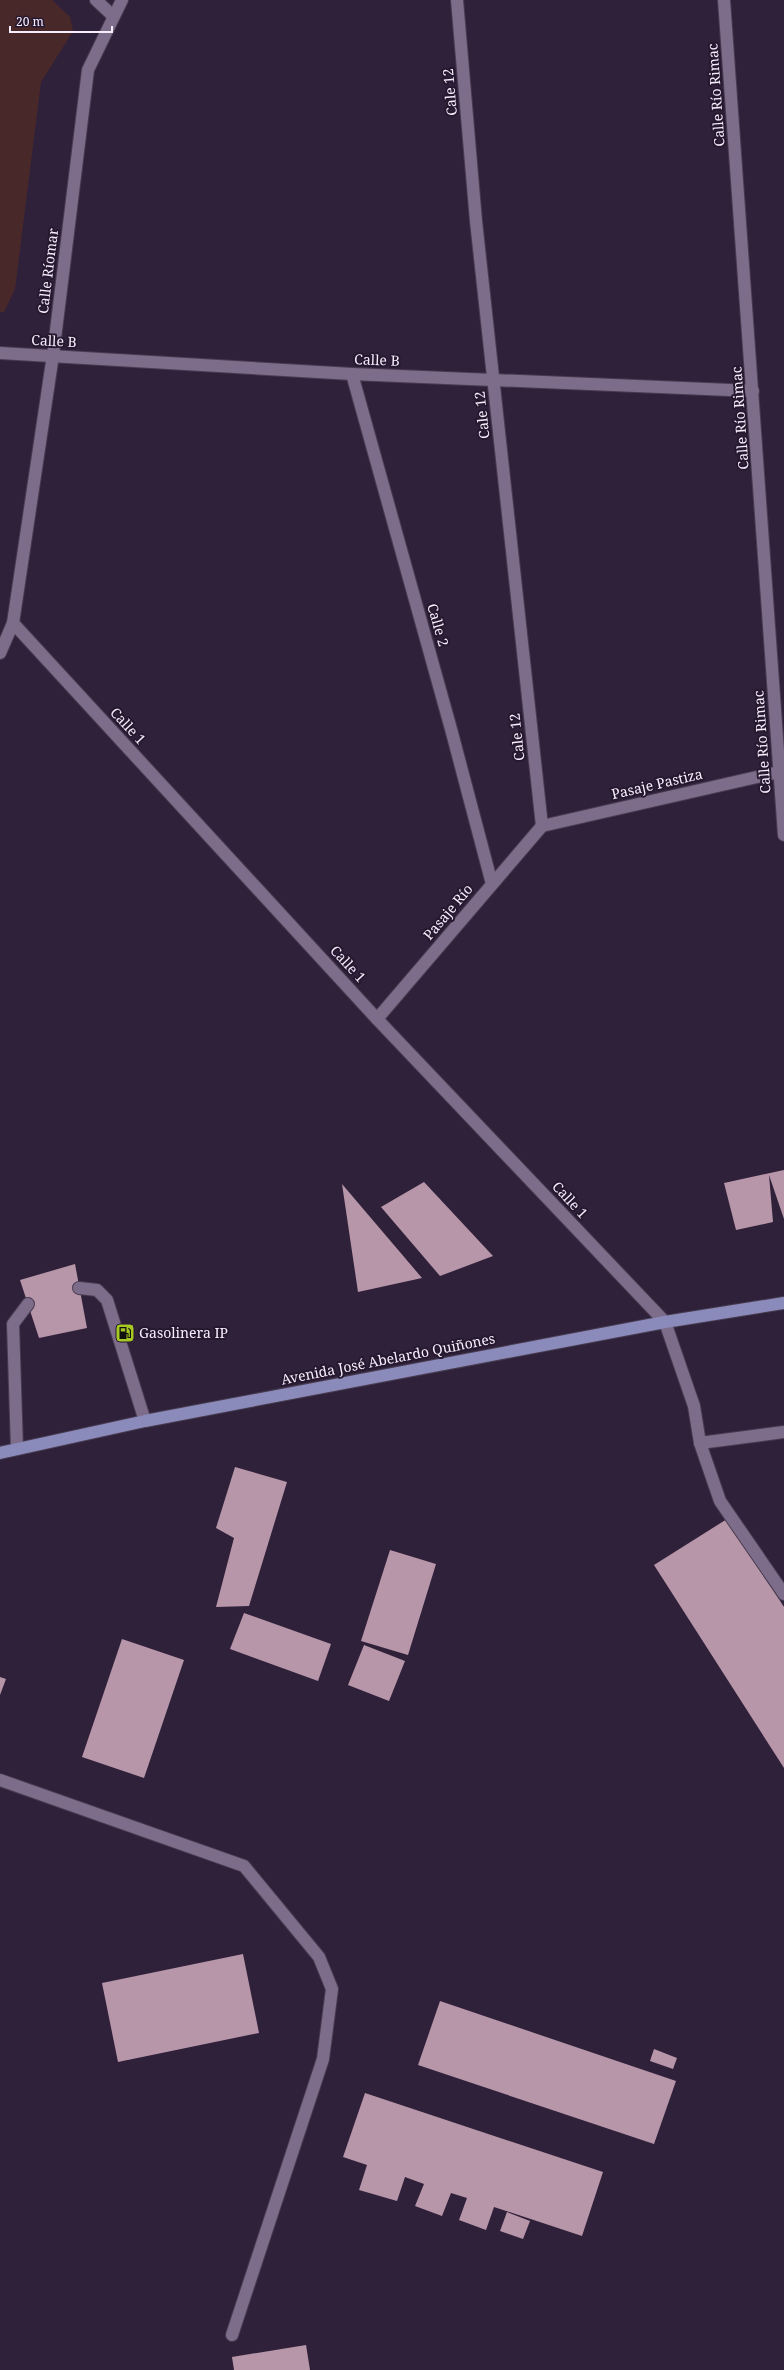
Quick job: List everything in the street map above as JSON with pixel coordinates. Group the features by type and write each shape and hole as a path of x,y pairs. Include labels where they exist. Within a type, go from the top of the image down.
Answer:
{"main road":[{"name":"Avenida José Abelardo Quiñones","path":"0,1453 145,1421 665,1322 784,1303"}],"street":[{"path":"96,0 113,16"},
{"name":"Calle Ríomar","path":"0,653 13,623 53,355 88,70 122,0"},
{"name":"Cale 12","path":"458,0 476,221 542,826"},
{"name":"Calle Río Rimac","path":"724,0 784,835"},
{"name":"Calle B","path":"0,353 352,374 753,391"},
{"name":"Calle 2","path":"352,374 452,729 492,884"},
{"name":"Calle 1","path":"13,623 377,1019 665,1322"},
{"name":"Pasaje Pastiza","path":"542,826 779,772"},
{"name":"Pasaje Río","path":"377,1019 542,826"},
{"path":"79,1288 97,1290 107,1300 145,1421"},
{"path":"17,1449 13,1324 28,1304"},
{"path":"665,1322 694,1406 700,1443 720,1501 784,1594"},
{"path":"700,1443 784,1432"},
{"path":"0,1780 244,1866 319,1957 332,1988 323,2059 232,2335"}],"shaded area":[{"path":"0,0 52,0 70,17 73,31 41,82 15,289 4,312 0,312"}],"building":[{"path":"784,1170 784,1219 769,1175 773,1222 736,1230 724,1183"},
{"path":"424,1182 493,1256 440,1276 381,1207"},
{"path":"342,1184 422,1278 358,1292"},
{"path":"75,1264 87,1328 39,1338 20,1280"},
{"path":"235,1467 287,1482 249,1606 216,1607 234,1538 216,1528"},
{"path":"727,1519 784,1607 784,1768 654,1565"},
{"path":"390,1550 436,1564 408,1655 361,1641"},
{"path":"244,1613 331,1644 318,1681 230,1649"},
{"path":"122,1639 184,1660 144,1778 82,1757"},
{"path":"364,1645 405,1661 389,1701 348,1685"},
{"path":"0,1677 6,1679 0,1695"},
{"path":"243,1954 259,2033 118,2062 102,1983"},
{"path":"440,2001 676,2081 654,2144 418,2065"},
{"path":"654,2049 677,2058 673,2069 650,2061"},
{"path":"365,2093 603,2172 582,2236 494,2207 486,2230 459,2220 467,2198 451,2193 442,2216 415,2206 424,2184 405,2177 397,2201 359,2190 367,2165 343,2157"},
{"path":"507,2212 530,2221 523,2239 500,2231"},
{"path":"306,2345 310,2370 234,2370 232,2357"}],"place":[{"name":"Gasolinera IP","path":"125,1333"}]}
